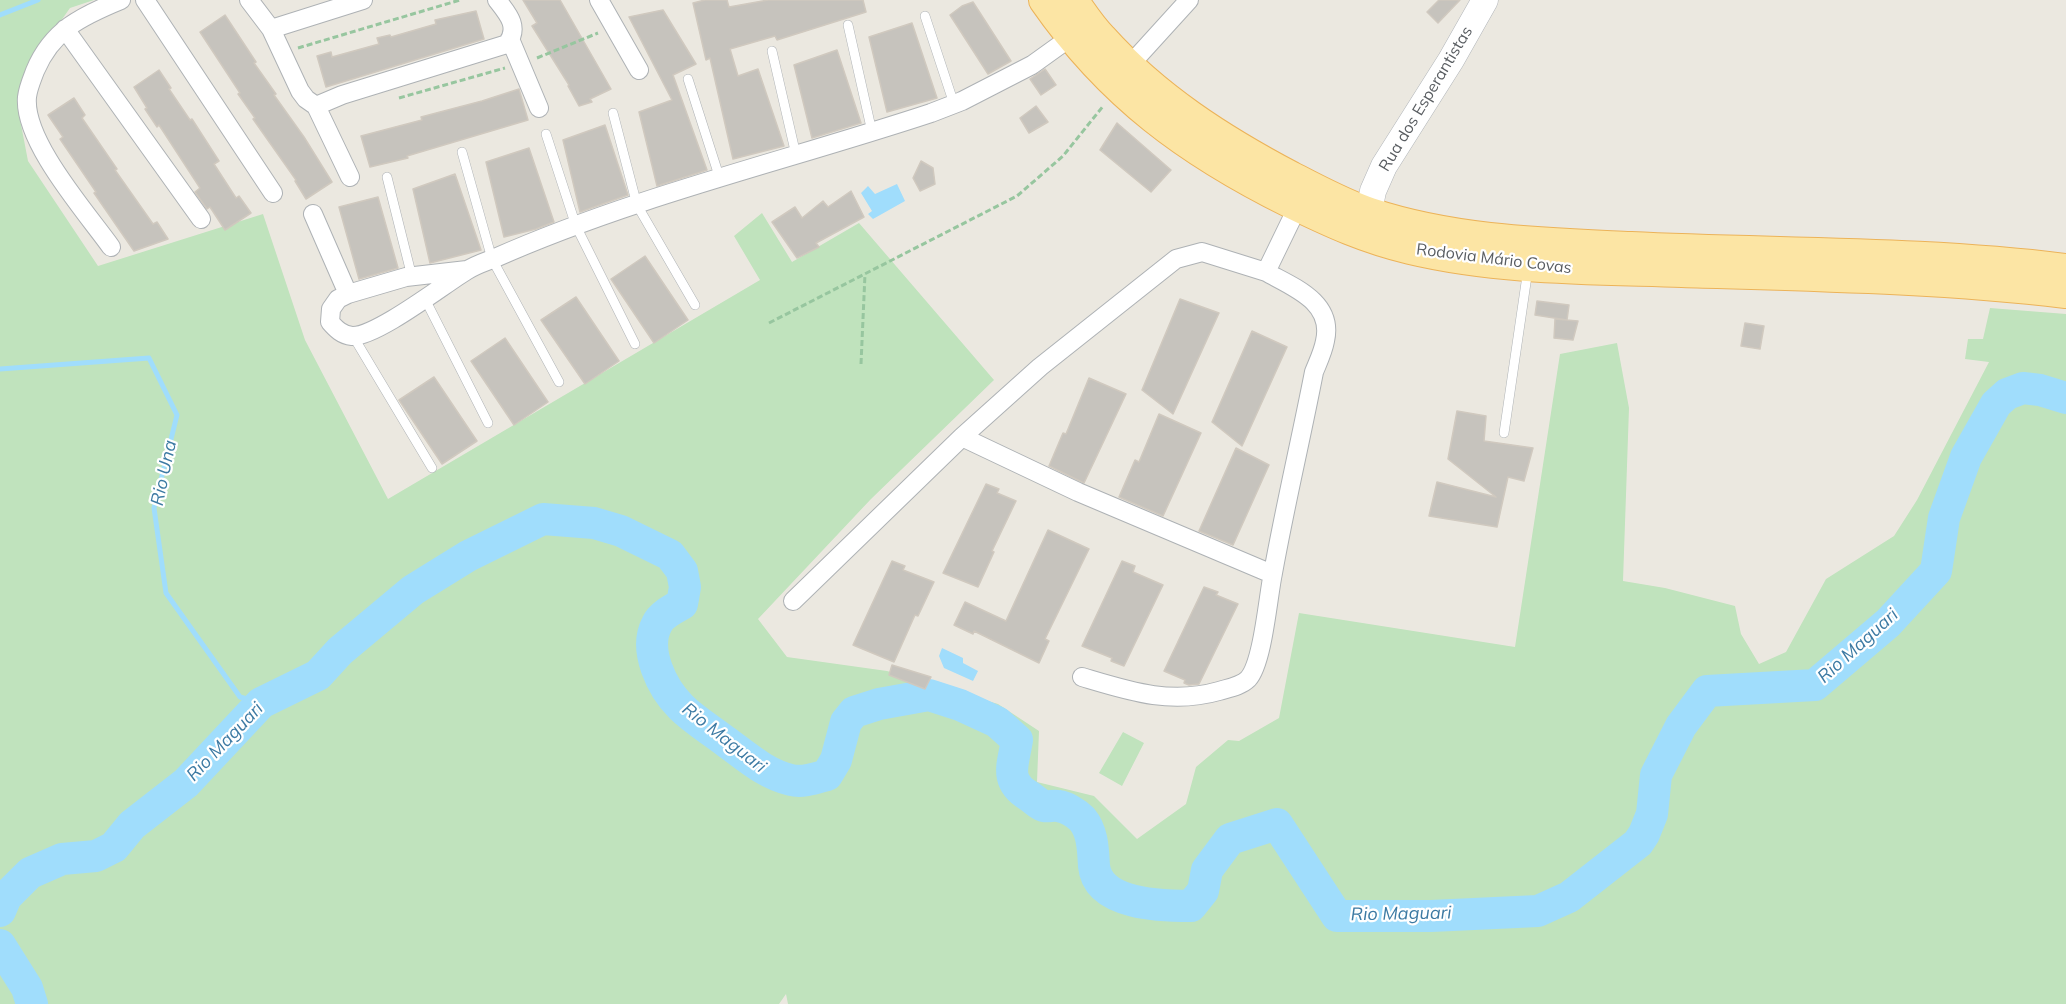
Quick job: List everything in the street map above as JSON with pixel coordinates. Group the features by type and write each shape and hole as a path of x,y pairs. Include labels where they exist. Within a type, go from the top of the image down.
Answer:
{"main road":[{"name":"Rodovia Mário Covas","path":"1044,0 1071,37 1124,77 1177,107 1222,138 1330,196 1366,224 1413,249 1529,266 1570,269 1902,280 2066,293"},
{"name":"Rodovia Mário Covas","path":"1073,0 1100,37 1124,77 1162,126 1201,154 1249,182 1348,231 1366,224 1432,228 1522,242 1869,255 2066,269"},
{"name":"Rua dos Esperantistas","path":"1366,224 1373,191 1384,166 1485,0"}],"street":[{"path":"111,247 47,158 30,121 27,99 31,81 47,47 65,28 121,0"},
{"path":"145,0 273,193"},
{"path":"249,0 271,29 300,91 316,106 350,177"},
{"path":"271,29 363,0"},
{"path":"316,106 342,95 507,44 513,33 513,23 497,0"},
{"path":"598,0 639,70"},
{"path":"1124,77 1189,0"},
{"path":"65,28 201,219"},
{"path":"467,270 412,276 348,294 338,299 331,309 330,322 339,332 353,336 366,333 425,299 467,270 492,259 637,205 954,104 1032,65 1071,37"},
{"path":"510,39 539,108"},
{"path":"1266,272 1298,206"},
{"path":"313,214 348,294"},
{"path":"793,601 962,437 1040,367 1176,259 1202,252 1266,272 1312,299 1320,308 1326,323 1326,340 1314,372 1272,574 1263,639 1254,671 1248,679 1236,686 1209,694 1178,698 1135,693 1082,677"},
{"path":"962,437 1078,492 1272,574"}],"lane":[{"path":"925,16 954,104"},
{"path":"848,25 872,132"},
{"path":"771,51 796,155"},
{"path":"688,79 720,179"},
{"path":"613,113 637,205 695,305"},
{"path":"546,134 576,226 635,344"},
{"path":"462,152 492,259 560,382"},
{"path":"387,177 412,276"},
{"path":"1504,433 1529,266"},
{"path":"425,299 488,423"},
{"path":"353,336 432,468"}],"path":[{"path":"282,52 460,0"},
{"path":"399,98 521,64 605,31"},
{"path":"769,323 1017,196 1063,156 1124,77"},
{"path":"861,364 864,274"}],"green space":[{"path":"0,0 94,0 70,8 34,59 19,114 28,161 98,266 263,214 305,340 388,499 760,280 734,236 762,213 792,262 859,223 994,380 871,499 758,619 787,657 887,671 998,704 1039,731 1037,782 1094,796 1137,839 1186,804 1196,767 1228,740 1239,741 1279,718 1299,613 1515,647 1560,354 1617,343 1629,408 1623,581 1665,588 1735,606 1741,634 1759,664 1786,652 1826,579 1894,536 1917,500 1989,362 1965,359 1968,339 1983,339 1990,308 2066,314 2066,1004 788,1004 786,994 779,1004 0,1004"},
{"path":"1123,732 1144,743 1122,786 1099,773"}],"water":[{"path":"897,184 905,201 873,219 868,214 872,211 861,193 868,186 875,194"},
{"path":"942,648 963,658 963,663 978,671 973,681 944,668 939,656"}],"building":[{"path":"523,0 560,0 611,89 590,99 592,102 579,106 569,85 532,26 537,23"},
{"path":"705,0 727,0 729,7 768,0 863,0 866,12 777,40 775,36 730,49 738,76 758,69 784,146 733,159 710,58 706,60 693,3"},
{"path":"1439,0 1460,0 1438,23 1427,12"},
{"path":"973,2 1011,61 988,74 950,15 962,6"},
{"path":"663,10 696,64 673,75 707,170 657,186 639,112 672,100 629,17"},
{"path":"476,11 484,39 326,87 317,56 331,52 332,57 379,44 377,38 390,35 391,37 436,24 435,20"},
{"path":"225,15 276,94 274,95 332,182 306,199 296,180 253,119 255,118 238,94 240,93 200,32"},
{"path":"912,23 937,98 887,112 869,37"},
{"path":"837,50 861,123 812,138 794,65"},
{"path":"1045,69 1056,85 1041,95 1030,79"},
{"path":"159,70 171,88 169,89 219,161 214,164 236,198 239,196 251,213 225,230 210,207 207,209 195,192 200,188 159,125 157,127 145,109 147,108 134,87"},
{"path":"519,89 528,120 407,156 408,158 370,167 361,136 422,120 421,117"},
{"path":"74,98 85,115 82,118 117,169 115,170 153,224 157,222 168,239 134,251 94,193 96,192 60,139 63,137 48,115"},
{"path":"1036,106 1048,122 1029,133 1020,118"},
{"path":"1117,123 1171,170 1151,192 1100,150"},
{"path":"605,125 628,195 580,212 563,140"},
{"path":"529,148 554,222 504,237 486,162"},
{"path":"921,161 933,168 935,184 920,191 913,178"},
{"path":"455,174 481,250 430,263 413,189"},
{"path":"851,191 864,217 816,243 819,247 797,258 772,222 795,207 802,218 823,201 828,207"},
{"path":"378,197 398,268 359,279 339,207"},
{"path":"645,256 688,320 654,343 611,279"},
{"path":"576,297 619,361 585,384 541,320"},
{"path":"1180,299 1219,313 1173,414 1142,390"},
{"path":"1537,301 1569,305 1567,320 1535,315"},
{"path":"1555,319 1578,321 1573,340 1554,338"},
{"path":"1745,323 1764,326 1760,349 1741,346"},
{"path":"1252,331 1287,347 1242,446 1212,422"},
{"path":"505,338 548,402 514,425 471,361"},
{"path":"434,377 477,441 442,464 399,400"},
{"path":"1089,378 1126,394 1084,483 1049,466 1063,433 1066,434"},
{"path":"1457,411 1486,416 1484,441 1533,448 1524,481 1508,477 1497,527 1429,516 1437,482 1496,497 1448,459"},
{"path":"1159,414 1201,433 1163,516 1119,497 1135,460 1139,462"},
{"path":"1236,448 1269,465 1233,545 1199,531"},
{"path":"986,484 999,489 997,493 1016,501 978,587 943,573"},
{"path":"1048,530 1089,549 1045,639 1049,641 1039,663 974,631 973,634 954,625 965,602 1006,621"},
{"path":"892,561 905,566 903,570 934,582 918,616 915,615 894,662 853,645"},
{"path":"1122,561 1135,566 1133,572 1163,585 1124,666 1111,661 1112,658 1082,646"},
{"path":"1204,587 1238,604 1199,684 1189,685 1184,683 1185,680 1164,671"},
{"path":"892,665 931,677 925,689 889,675"}],"waterway":[{"name":"Rio Una","path":"0,15 38,0"},
{"name":"Rio Una","path":"0,369 149,358 177,415 154,508 166,593 240,697 261,703"},
{"name":"Rio Maguari","path":"0,911 6,897 30,873 62,859 96,856 114,847 132,825 186,783 261,703 318,675 340,651 413,590 468,556 543,519 594,523 621,531 670,555 682,571 685,587 682,604 661,618 653,634 653,657 661,679 674,699 691,716 756,764 782,777 800,781 827,775 836,760 846,722 854,712 879,704 929,695 960,705 997,722 1017,740 1012,765 1016,784 1042,805 1064,808 1082,819 1090,835 1098,879 1107,889 1133,901 1191,906 1203,891 1207,870 1230,839 1277,824 1337,916 1431,916 1538,911 1569,897 1638,843 1652,814 1656,775 1681,726 1707,691 1815,685 1888,623 1936,571 1944,518 1966,457 1996,404 2007,394 2023,388 2040,390 2066,398"},
{"name":"Rio Maguari","path":"0,945 27,988 32,1004"}]}
